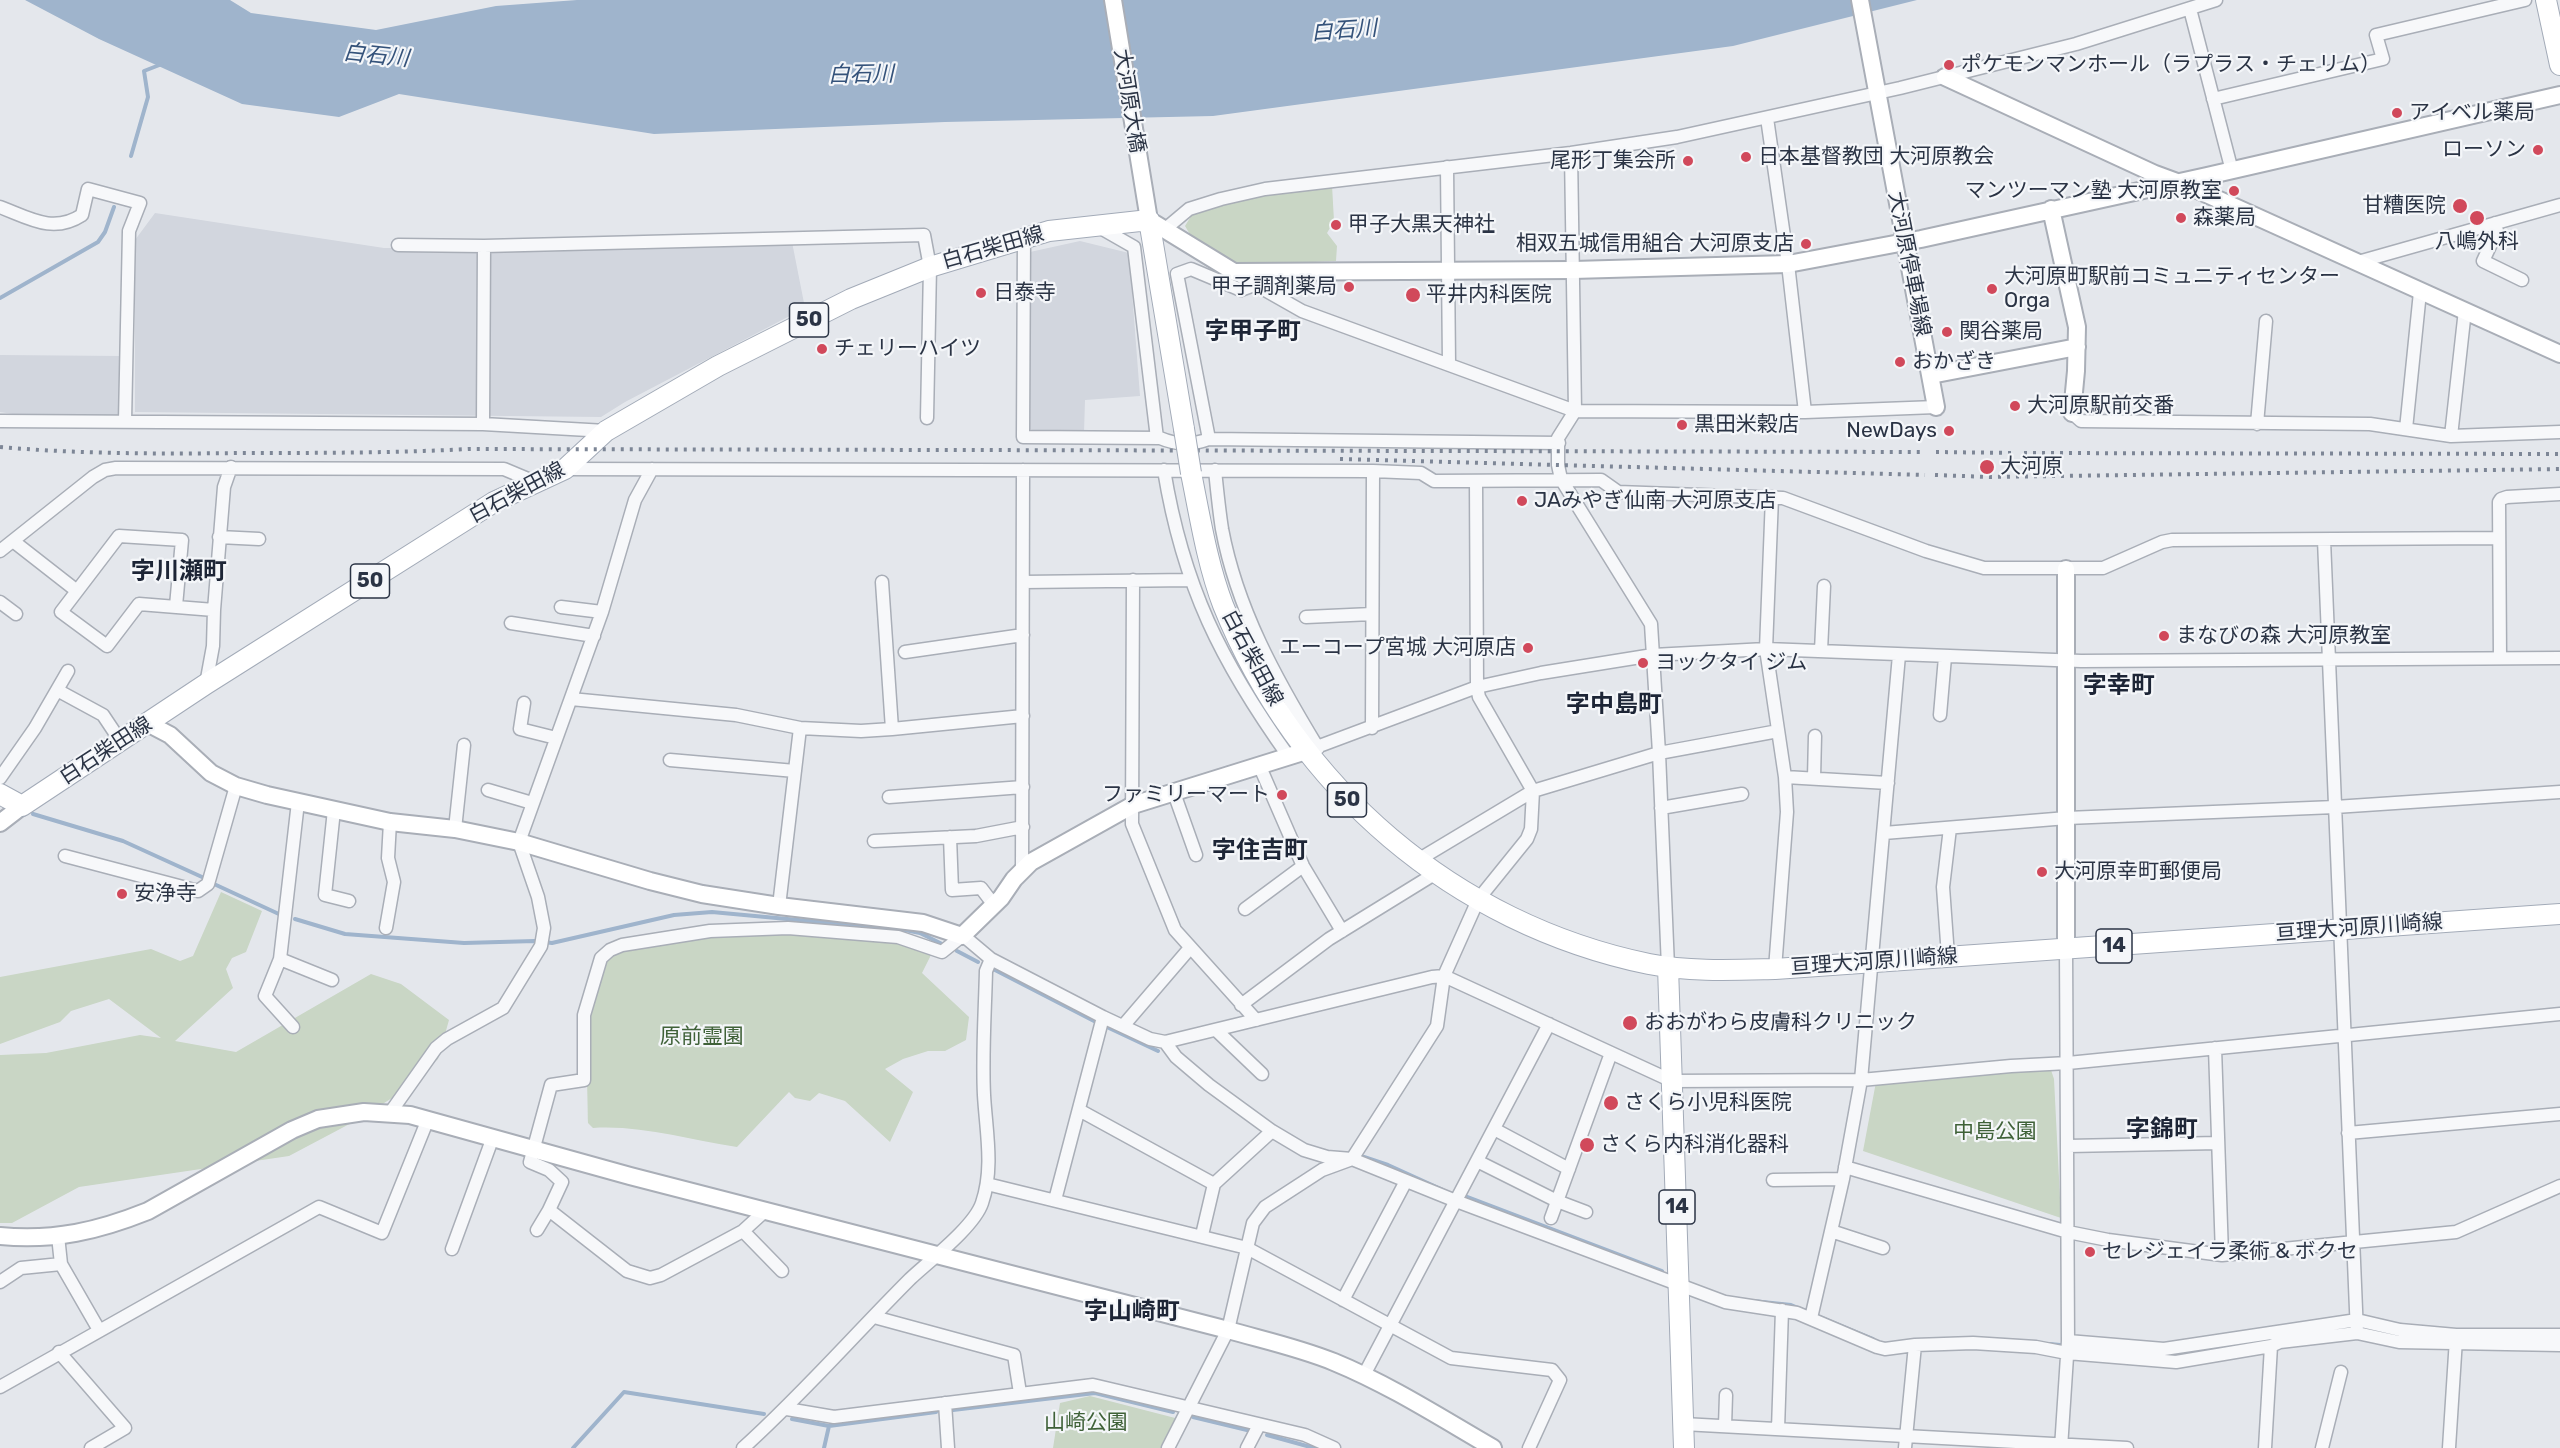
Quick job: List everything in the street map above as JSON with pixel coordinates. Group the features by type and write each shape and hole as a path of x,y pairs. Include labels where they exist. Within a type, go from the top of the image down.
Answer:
{"main road":[{"path":"2546,0 2560,65"},
{"name":"白石柴田線","path":"22,806 149,724 206,684 494,502 565,469 606,430 696,377 851,299 930,267 1049,231 1153,217 1191,473 1208,557 1223,603 1245,654 1304,752 1374,826 1436,873 1479,900 1517,920 1569,942 1668,967"},
{"path":"0,794 22,806"},
{"name":"亘理大河原川崎線","path":"1668,967 1726,971 1775,969 2560,914"},
{"name":"14","path":"1668,967 1684,1448"}],"street":[{"name":"大河原大橋","path":"1113,0 1153,217"},
{"name":"大河原停車場線","path":"1860,0 1936,407"},
{"path":"1153,217 1265,189 1571,153 1677,137 1767,118 1876,89 1945,77 2076,44 2216,0"},
{"path":"2213,99 2383,59 2376,35 2524,0"},
{"path":"2190,9 2232,171"},
{"path":"1945,77 2560,354"},
{"path":"1234,272 1574,270 1788,264 1905,242 2232,171 2560,95"},
{"path":"1767,118 1788,264 1804,412"},
{"path":"1571,153 1575,411 1558,438 1558,465 1561,479 1651,624 1668,967"},
{"path":"1448,167 1449,364"},
{"path":"0,207 42,223 67,225 81,215 88,189 140,203 129,231 125,421"},
{"path":"2358,262 2560,205"},
{"path":"2051,209 2077,327 2073,413 2081,421 2370,424 2451,436 2560,432"},
{"path":"1153,217 1234,272 1302,311 1575,411 1804,412 1936,407"},
{"path":"2495,223 2497,231 2483,261 2522,280"},
{"path":"1098,226 1134,247 1157,438"},
{"path":"398,245 484,246 924,235 930,267 927,418"},
{"path":"1024,238 1023,437 1157,438 1171,443 1198,443 1209,439 1559,443"},
{"path":"483,424 484,246"},
{"path":"1209,439 1177,274 1191,269 1241,290 1257,284"},
{"path":"2406,429 2420,291"},
{"path":"2451,436 2465,310"},
{"path":"2257,424 2266,321"},
{"path":"1930,375 2077,347"},
{"path":"0,421 483,424 606,430"},
{"path":"206,684 213,646 224,487 231,467"},
{"path":"0,551 93,477 105,470 116,468 504,469 535,482"},
{"path":"565,469 1373,471 1421,473 1434,481 1601,480 1618,492 1784,498 1926,551 1983,568 2103,568 2162,542 2172,540 2498,538"},
{"path":"390,1113 436,1048 447,1039 503,1008 542,942 538,897 519,842 594,636 634,500 652,469"},
{"path":"1022,869 1023,470"},
{"path":"1164,470 1171,510 1190,579 1204,616 1239,684 1304,752"},
{"path":"1215,470 1222,530 1246,612 1280,685 1304,752"},
{"path":"1372,728 1373,471"},
{"path":"1167,1448 1228,1330 1253,1222 1265,1207 1322,1170 1352,1159 1437,1026 1444,976 1479,900 1527,839 1531,829 1533,791 1479,697 1477,687 1476,481"},
{"path":"2500,658 2499,502 2501,499 2560,494"},
{"path":"1772,497 1766,649 1785,777 1787,812 1775,969"},
{"path":"176,606 182,540 119,536 61,612 107,646 139,604 214,610"},
{"path":"219,537 260,540"},
{"path":"2324,540 2357,1327"},
{"path":"13,541 77,591"},
{"path":"2061,1446 2068,1347 2066,569"},
{"path":"1024,582 1190,579"},
{"path":"1133,580 1132,824 1175,930 1256,1020"},
{"path":"882,582 892,729"},
{"path":"1821,651 1824,586"},
{"path":"0,602 16,614"},
{"path":"561,607 602,612"},
{"path":"1306,617 1372,614"},
{"path":"511,623 594,636"},
{"path":"905,652 1023,635"},
{"path":"537,1230 562,1182 549,1170 531,1162 534,1148 551,1085 584,1080 584,1015 601,958 610,950 622,945 687,934 734,929 789,928 898,937 942,952 994,905 1022,869 1133,805 1304,752 1477,687 1541,673 1653,655 1766,649 2067,660 2560,658"},
{"path":"1812,1313 1844,1173 1861,1080 1899,655"},
{"path":"1940,716 1945,657"},
{"path":"0,778 35,728 68,671"},
{"path":"57,690 103,716 121,742"},
{"path":"571,699 736,715 800,728 861,731 1023,716"},
{"path":"524,703 520,729 556,738"},
{"path":"149,724 170,735 211,773 236,786 298,802 390,822 455,829 519,842 660,884 702,894 779,906 923,923 962,936 992,959 1103,1017 1150,1039 1165,1042 1444,976 1672,1081 1861,1080 2068,1063 2560,1014"},
{"path":"779,906 800,728"},
{"path":"1418,860 1533,791 1659,753 1778,732"},
{"path":"1814,778 1815,736"},
{"path":"455,829 464,745"},
{"path":"670,760 795,771"},
{"path":"1260,766 1303,866 1342,931"},
{"path":"1785,777 1888,783"},
{"path":"65,856 198,891 203,890 208,884 236,786"},
{"path":"889,797 1023,787"},
{"path":"488,790 532,803"},
{"path":"1884,833 2067,818 2335,807 2560,792"},
{"path":"1174,793 1196,855"},
{"path":"1661,808 1742,794"},
{"path":"293,1027 265,996 280,959 298,802"},
{"path":"0,823 22,806"},
{"path":"334,810 325,895 350,901"},
{"path":"386,928 394,882 388,858 390,822"},
{"path":"874,841 976,836 1023,827"},
{"path":"1948,956 1943,887 1950,828"},
{"path":"950,837 952,890 981,888 994,905"},
{"path":"1245,909 1303,866"},
{"path":"1241,1005 1342,931 1436,873"},
{"path":"1123,1026 1190,948"},
{"path":"280,959 332,980"},
{"path":"743,1448 787,1409 874,1317 968,1224 981,1206 987,1184 989,1140 984,1094 986,971 992,959"},
{"path":"1055,1200 1103,1017"},
{"path":"1364,1375 1549,1024"},
{"path":"1217,1031 1262,1074"},
{"path":"1165,1042 1176,1057 1272,1131 1304,1150 1327,1157 1352,1159 1456,1201 1725,1302 1812,1313 1885,1349 1915,1345 1973,1344 2164,1349 2357,1327 2399,1342 2560,1335"},
{"path":"2215,1048 2222,1255"},
{"path":"1551,1218 1611,1053"},
{"path":"1078,1110 1214,1184"},
{"path":"0,1236 58,1236 100,1229 148,1211 292,1130 318,1119 342,1114 390,1113 428,1119 630,1176 1228,1330 1323,1358 1364,1375 1493,1448"},
{"path":"2348,1133 2560,1114"},
{"path":"0,1386 319,1207 382,1233 428,1119"},
{"path":"1494,1129 1569,1169"},
{"path":"1202,1235 1214,1184 1272,1131"},
{"path":"452,1249 493,1137"},
{"path":"2068,1146 2218,1143"},
{"path":"1477,1161 1557,1201 1586,1212"},
{"path":"1773,1180 1844,1173 2068,1232 2108,1240 2222,1255 2352,1244 2465,1230 2560,1186"},
{"path":"1343,1300 1406,1181"},
{"path":"987,1184 1049,1201 1055,1200 1202,1235 1247,1248 1451,1358 1552,1370 1560,1380 1529,1448"},
{"path":"549,1210 627,1271 650,1278 661,1275 743,1231 766,1210"},
{"path":"743,1231 782,1271"},
{"path":"1831,1231 1883,1248"},
{"path":"58,1236 61,1264 99,1329"},
{"path":"0,1281 21,1268 61,1264"},
{"path":"1778,1429 1782,1310"},
{"path":"874,1317 1014,1355 1020,1393"},
{"path":"2068,1347 2176,1362 2271,1346 2280,1342 2357,1327"},
{"path":"2456,1340 2560,1345"},
{"path":"2449,1448 2456,1340"},
{"path":"1906,1442 1915,1345"},
{"path":"2265,1448 2271,1346"},
{"path":"59,1352 124,1428 91,1448"},
{"path":"2322,1448 2341,1372"},
{"path":"787,1409 834,1418 1093,1385 1305,1435 1327,1446"},
{"path":"1725,1426 1726,1395"},
{"path":"945,1403 948,1448"},
{"path":"1683,1424 1778,1429 1906,1442 2127,1448"},
{"path":"1247,1448 1259,1425"}],"shaded area":[{"path":"155,213 384,248 628,247 792,242 805,308 625,402 601,417 135,412 135,240"},
{"path":"1080,241 1129,253 1140,396 1085,400 1084,433 1036,433 1029,428 1030,252"},
{"path":"0,355 123,356 121,416 19,415 0,412"}],"green space":[{"path":"1332,185 1334,221 1327,233 1337,246 1336,261 1243,265 1222,256 1191,236 1185,226 1193,213 1244,198"},
{"path":"221,892 262,911 246,952 232,958 226,969 233,988 175,1041 236,1052 371,974 401,984 449,1020 438,1059 400,1093 357,1120 289,1156 79,1187 12,1223 0,1223 0,1055 46,1053 140,1035 161,1038 109,999 71,1011 60,1022 0,1044 0,977 151,949 180,961 193,956"},
{"name":"原前霊園","path":"785,932 905,943 931,955 922,973 969,1017 966,1040 945,1051 928,1051 903,1059 885,1069 913,1092 890,1142 845,1101 819,1093 810,1101 795,1098 789,1092 737,1147 647,1131 593,1128 588,1123 587,1058 590,1011 601,969 611,952 693,935"},
{"name":"中島公園","path":"2050,1067 2054,1079 2061,1218 1863,1151 1876,1082"},
{"name":"山崎公園","path":"1090,1396 1179,1419 1163,1448 1053,1448 1060,1403"}],"water":[{"name":"白石川","path":"25,0 230,0 251,13 376,30 496,6 577,0 1917,0 1733,46 1213,116 945,122 654,134 399,94 339,117 242,104 99,39"}],"waterway":[{"path":"131,156 148,97 144,71 162,64"},
{"path":"0,298 98,242 105,232 114,207"},
{"path":"33,814 123,841 202,877"},
{"path":"214,884 281,915"},
{"path":"295,919 345,934 464,943 535,941 552,943 674,915 712,912 905,930 920,933 942,944"},
{"path":"957,951 978,962"},
{"path":"995,970 1094,1021"},
{"path":"1109,1028 1158,1051"},
{"path":"1364,1157 1388,1165 1443,1190"},
{"path":"1465,1196 1662,1271"},
{"path":"1753,1301 1791,1305 1873,1339"},
{"path":"2162,1354 2256,1341"},
{"path":"2050,1344 2060,1345"},
{"path":"573,1448 624,1392 764,1414"},
{"path":"953,1410 1095,1393 1173,1412"},
{"path":"792,1419 829,1426 936,1412"},
{"path":"1193,1417 1247,1430"},
{"path":"824,1448 829,1426"},
{"path":"1267,1435 1314,1448"}],"railway":[{"path":"0,447 90,452 181,453 469,449 1925,452"},
{"path":"1936,452 2015,453"},
{"path":"2024,453 2560,454"},
{"path":"1340,459 1925,475"},
{"path":"1935,475 1989,477 2560,469"}],"place":[{"name":"ポケモンマンホール（ラプラス・チェリム）","path":"1949,65"},
{"name":"アイベル薬局","path":"2397,113"},
{"name":"ローソン","path":"2538,150"},
{"name":"日本基督教団 大河原教会","path":"1746,157"},
{"name":"尾形丁集会所","path":"1688,161"},
{"name":"マンツーマン塾 大河原教室","path":"2234,191"},
{"name":"甘糟医院","path":"2460,206"},
{"name":"森薬局","path":"2181,218"},
{"name":"八嶋外科","path":"2477,218"},
{"name":"甲子大黒天神社","path":"1336,225"},
{"name":"相双五城信用組合 大河原支店","path":"1806,244"},
{"name":"甲子調剤薬局","path":"1349,287"},
{"name":"大河原町駅前コミュニティセンター Orga","path":"1992,289"},
{"name":"日泰寺","path":"981,293"},
{"name":"平井内科医院","path":"1413,295"},
{"name":"関谷薬局","path":"1947,332"},
{"name":"チェリーハイツ","path":"822,349"},
{"name":"おかざき","path":"1900,362"},
{"name":"大河原駅前交番","path":"2015,406"},
{"name":"黒田米穀店","path":"1682,425"},
{"name":"NewDays","path":"1949,431"},
{"name":"大河原","path":"1987,467"},
{"name":"JAみやぎ仙南 大河原支店","path":"1522,501"},
{"name":"まなびの森 大河原教室","path":"2164,636"},
{"name":"エーコープ宮城 大河原店","path":"1528,648"},
{"name":"ヨックタイ ジム","path":"1643,663"},
{"name":"ファミリーマート","path":"1282,795"},
{"name":"大河原幸町郵便局","path":"2042,872"},
{"name":"安浄寺","path":"122,894"},
{"name":"おおがわら皮膚科クリニック","path":"1630,1023"},
{"name":"さくら小児科医院","path":"1611,1103"},
{"name":"さくら内科消化器科","path":"1587,1145"},
{"name":"セレジェイラ柔術 & ボクセ","path":"2090,1252"}],"district":[{"name":"字甲子町","path":"1253,332"},
{"name":"字川瀬町","path":"179,572"},
{"name":"字幸町","path":"2119,686"},
{"name":"字中島町","path":"1614,705"},
{"name":"字住吉町","path":"1260,851"},
{"name":"字錦町","path":"2162,1130"},
{"name":"字山崎町","path":"1132,1312"}]}
